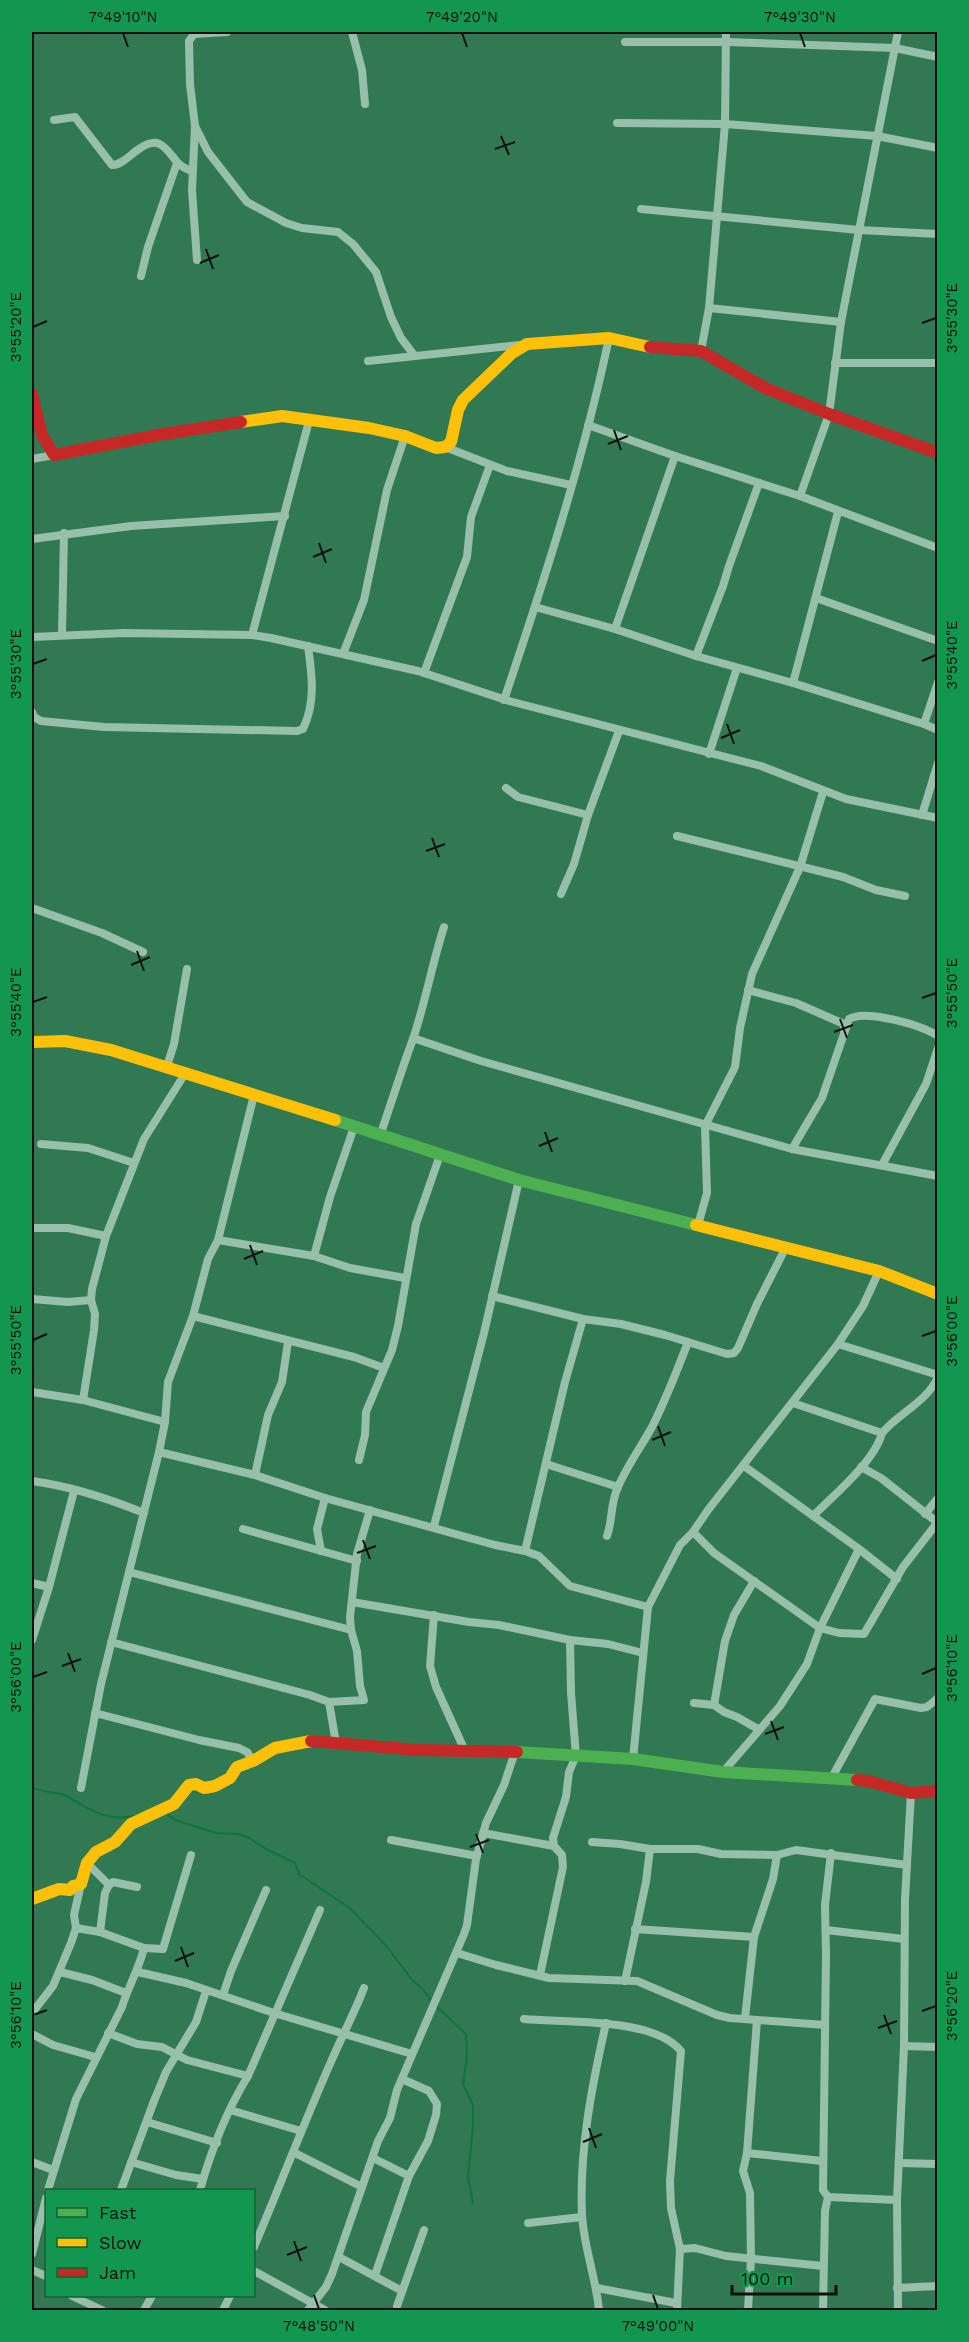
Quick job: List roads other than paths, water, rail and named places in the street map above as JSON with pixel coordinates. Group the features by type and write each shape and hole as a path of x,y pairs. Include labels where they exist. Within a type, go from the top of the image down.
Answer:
{"street":[{"path":"196,260 192,190 195,126 190,84 189,41 194,33 227,32"},
{"path":"352,32 362,70 365,104"},
{"path":"701,351 710,308 726,124 726,32"},
{"path":"800,496 829,414 841,322 898,32"},
{"path":"625,42 727,42 896,48 938,57"},
{"path":"54,120 75,117 112,165 119,164 145,144 153,142 160,143 177,163 192,171"},
{"path":"617,123 726,124 878,136 938,148"},
{"path":"195,126 208,152 247,202 294,226 338,232 353,244 376,272 386,306 401,338 414,355"},
{"path":"141,276 148,247 177,163"},
{"path":"641,208 859,230 938,234"},
{"path":"710,308 841,322"},
{"path":"368,361 527,344 609,338 646,347 701,351 765,388 829,414 938,453"},
{"path":"504,700 572,485 609,338"},
{"path":"445,447 451,442 458,410 463,400 512,353 527,344"},
{"path":"835,363 938,363"},
{"path":"32,394 43,440 46,448 54,455"},
{"path":"32,459 158,435 282,416 309,422 369,428 405,436 436,448 445,447 490,465 572,485"},
{"path":"252,635 309,422"},
{"path":"588,425 800,496 938,548"},
{"path":"343,654 364,600 387,490 405,436"},
{"path":"615,628 675,456"},
{"path":"424,673 467,557 471,517 490,465"},
{"path":"696,656 759,483"},
{"path":"793,683 838,512"},
{"path":"32,539 64,533 188,521 285,516"},
{"path":"62,635 64,533"},
{"path":"816,598 938,641"},
{"path":"535,607 615,628 696,656 793,683 938,730"},
{"path":"32,637 124,633 252,635 308,646 424,673 504,700 761,766 823,792 871,805 938,818"},
{"path":"32,712 34,717 41,721 104,727 297,731 303,729 310,713 313,686 308,646"},
{"path":"709,754 737,668"},
{"path":"924,724 938,682"},
{"path":"561,894 619,731"},
{"path":"922,815 938,763"},
{"path":"506,788 518,797 588,815"},
{"path":"698,1225 707,1193 705,1126 735,1067 748,990 764,944 800,867 823,792"},
{"path":"677,836 843,877 876,890 905,896"},
{"path":"32,908 102,933 143,952"},
{"path":"380,1136 400,1079 403,1061 413,1038 444,927"},
{"path":"167,1066 174,1044 187,969"},
{"path":"748,990 796,1003 844,1024 844,1032"},
{"path":"792,1149 822,1098 849,1019 862,1016 915,1026 938,1036"},
{"path":"413,1038 481,1061 552,1079 705,1126 792,1149 938,1176"},
{"path":"32,1042 65,1041 111,1050 186,1072 519,1180 879,1271 938,1294"},
{"path":"882,1165 926,1084 938,1048"},
{"path":"83,1400 95,1314 91,1300 106,1236 134,1162 158,1115 186,1072"},
{"path":"81,1788 111,1642 159,1452 165,1422 168,1382 194,1316 208,1259 218,1240 254,1095"},
{"path":"314,1256 330,1197 354,1127"},
{"path":"41,1144 88,1148 134,1162"},
{"path":"359,1460 365,1435 366,1412 398,1326 416,1224 440,1155"},
{"path":"434,1526 519,1180"},
{"path":"32,1228 68,1228 106,1236"},
{"path":"218,1240 314,1256 350,1268 405,1278"},
{"path":"492,1296 583,1319 621,1324 727,1354 734,1353 786,1247"},
{"path":"633,1760 648,1607 671,1560 680,1545 693,1532 838,1344 863,1306 879,1271"},
{"path":"32,1299 68,1302 91,1300"},
{"path":"194,1316 288,1342 354,1357 384,1368"},
{"path":"525,1551 565,1382 583,1319"},
{"path":"255,1475 268,1415 282,1382 288,1342"},
{"path":"607,1536 611,1525 610,1508 618,1487 672,1386 688,1342"},
{"path":"813,1516 861,1467 879,1445 882,1433 902,1413 930,1393 938,1376 838,1344"},
{"path":"32,1392 83,1400 165,1422"},
{"path":"793,1402 882,1433"},
{"path":"159,1452 255,1475 325,1498 434,1526 495,1545 525,1551 539,1556 570,1586 648,1607"},
{"path":"546,1464 618,1487"},
{"path":"744,1466 897,1579"},
{"path":"693,1532 714,1553 820,1628 839,1633 864,1634 903,1567 937,1523 881,1478 861,1467"},
{"path":"32,1481 56,1484 144,1513"},
{"path":"32,1640 49,1587 74,1491"},
{"path":"321,1551 317,1529 325,1498"},
{"path":"925,1514 938,1498"},
{"path":"111,1642 329,1702 364,1700 357,1670 357,1651 351,1630 357,1561 370,1510"},
{"path":"243,1529 357,1561"},
{"path":"723,1772 780,1706 807,1664 820,1628 859,1549"},
{"path":"129,1572 351,1630"},
{"path":"714,1705 725,1641 734,1615 754,1581"},
{"path":"32,1583 49,1587"},
{"path":"352,1602 499,1625 570,1640 608,1644 643,1653"},
{"path":"434,1615 430,1666 436,1687 465,1750"},
{"path":"540,1975 563,1867 562,1855 554,1845 553,1838 566,1797 568,1772 576,1755 570,1640"},
{"path":"831,1779 875,1699 921,1708 927,1707 938,1698"},
{"path":"329,1702 336,1743"},
{"path":"694,1703 714,1705 758,1730"},
{"path":"95,1713 239,1748 247,1752 253,1761"},
{"path":"32,2011 45,1998 60,1972 76,1928 74,1914 87,1863 96,1852 115,1842 131,1824 174,1804 189,1785 196,1784 204,1788 215,1786 230,1778 237,1767 275,1748 316,1740 418,1750 576,1755 723,1772 868,1781 911,1793 938,1791"},
{"path":"311,2308 326,2287 339,2257 402,2079 457,1953 467,1925 477,1856 483,1833 504,1785 515,1752"},
{"path":"898,2310 897,2200 904,2046 904,1939 911,1793"},
{"path":"483,1833 554,1845"},
{"path":"391,1840 477,1856"},
{"path":"592,1842 650,1849 698,1849 721,1854 777,1855 796,1850 907,1865"},
{"path":"625,1981 646,1882 650,1849"},
{"path":"823,2310 825,2211 828,2197 823,2190 825,2173 822,2162 825,2119 825,1905 831,1853"},
{"path":"76,1928 100,1932 144,1948 163,1949 191,1855"},
{"path":"745,2018 754,1937 773,1879 777,1855"},
{"path":"87,1863 109,1885"},
{"path":"100,1932 105,1893 109,1885 113,1882 137,1887"},
{"path":"32,1899 59,1889 70,1890 81,1884"},
{"path":"223,1995 266,1890"},
{"path":"200,2189 230,2110 248,2076 320,1910"},
{"path":"635,1929 754,1937"},
{"path":"826,1930 904,1939"},
{"path":"48,2189 76,2099 138,1972 144,1948"},
{"path":"457,1953 502,1967 540,1975 570,1979 638,1981 717,2015 825,2025"},
{"path":"60,1972 92,1980 126,1993"},
{"path":"138,1972 186,1983 274,2013 412,2054"},
{"path":"255,2245 364,1988"},
{"path":"121,2189 166,2072 196,2022 206,1991"},
{"path":"524,2019 626,2026 660,2037 681,2050 670,2181 671,2208 680,2250 677,2307 597,2288"},
{"path":"748,2310 751,2259 750,2193 743,2170 747,2153 757,2020"},
{"path":"599,2310 597,2288 588,2258 582,2217 582,2182 587,2130 606,2023"},
{"path":"108,2033 137,2044 162,2048 187,2060 248,2076"},
{"path":"32,2034 52,2045 95,2057"},
{"path":"904,2046 938,2047"},
{"path":"375,2275 408,2176 432,2129 436,2104 429,2091 402,2079"},
{"path":"230,2110 301,2132"},
{"path":"147,2122 217,2143"},
{"path":"295,2153 362,2187"},
{"path":"747,2153 822,2162"},
{"path":"373,2158 408,2176"},
{"path":"32,2162 53,2170"},
{"path":"131,2162 176,2175 203,2179"},
{"path":"900,2163 938,2164"},
{"path":"828,2197 897,2200"},
{"path":"32,2254 43,2229 45,2208"},
{"path":"528,2223 582,2217"},
{"path":"397,2306 424,2230"},
{"path":"680,2250 695,2248 751,2259 823,2266"},
{"path":"339,2257 402,2292"},
{"path":"255,2272 311,2308 326,2310"},
{"path":"897,2288 938,2286"},
{"path":"76,2297 102,2310"}],"waterway":[{"path":"32,1787 64,1795 97,1813 114,1817 135,1816"},
{"path":"166,1813 175,1820 216,1833 239,1834 295,1863 299,1874 351,1909 388,1948 432,2002"},
{"path":"436,2006 466,2034 467,2057 463,2084 473,2105 468,2177 473,2203"}]}
